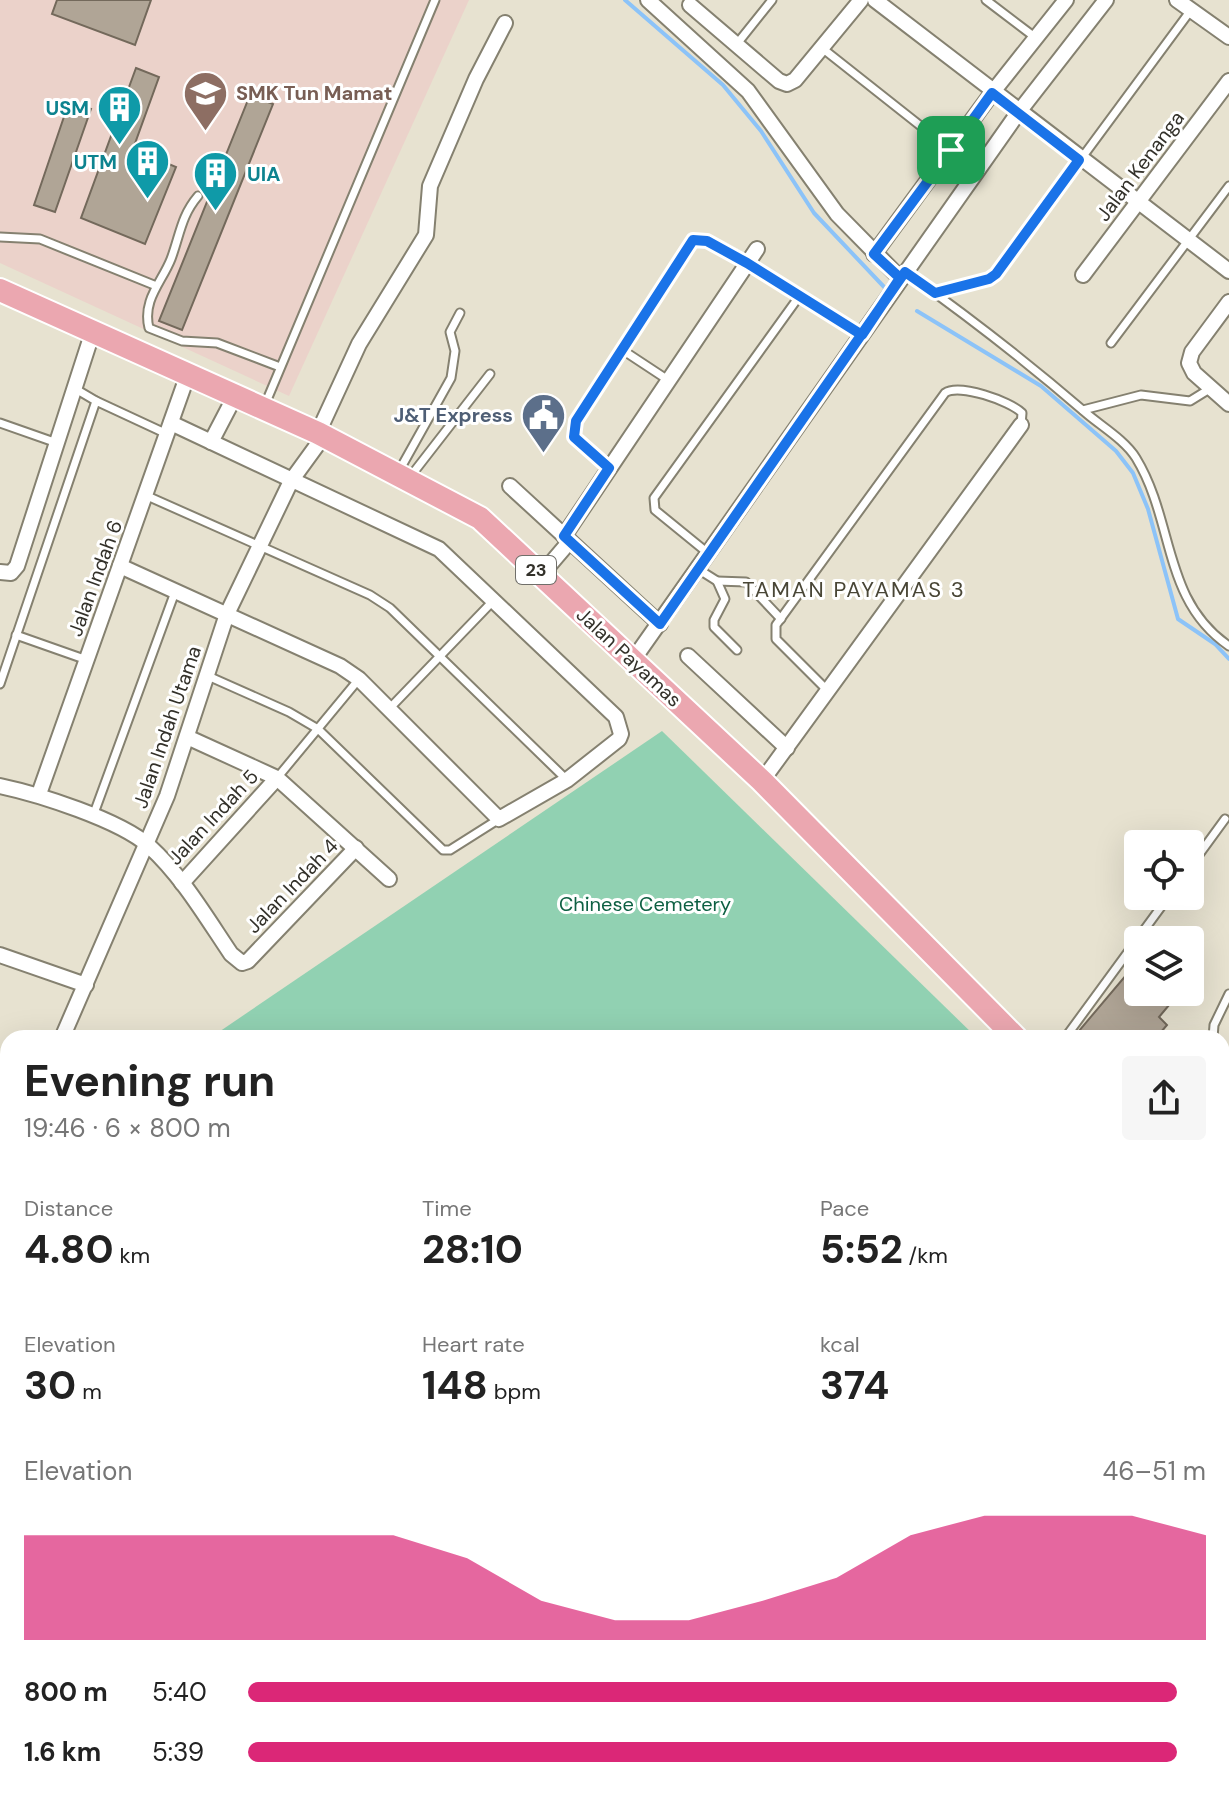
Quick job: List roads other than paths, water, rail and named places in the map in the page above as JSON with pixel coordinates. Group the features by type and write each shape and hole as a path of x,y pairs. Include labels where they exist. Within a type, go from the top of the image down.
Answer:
{"highway":[{"name":"Jalan Payamas","path":"0,290 320,435 480,518 762,781 1008,1030"}],"street":[{"path":"648,0 748,91 837,214 874,254 902,275"},
{"path":"667,16 691,2 773,76 782,83 791,83 861,0"},
{"path":"875,0 1079,160 1229,271"},
{"path":"874,254 992,93 1066,0"},
{"path":"633,660 1018,113 1106,0"},
{"path":"1177,0 1229,37"},
{"name":"Jalan Indah Utama","path":"66,1030 147,844 187,737 227,614 291,481 320,435 359,344 426,235 430,186 476,79 505,23"},
{"path":"748,91 773,76"},
{"name":"Jalan Kenanga","path":"1083,275 1229,81"},
{"path":"541,575 609,468 757,249"},
{"path":"1229,302 1189,357 1190,368 1229,404"},
{"path":"0,572 11,573 17,566 93,331"},
{"name":"Jalan Indah 6","path":"39,794 188,374"},
{"path":"211,442 235,396"},
{"path":"762,781 1021,425"},
{"path":"120,566 329,660 359,679 499,819 567,780 619,739 619,722 439,549 211,442 169,428"},
{"path":"510,486 660,624"},
{"path":"688,656 787,748"},
{"path":"187,737 277,778 389,879"},
{"name":"Jalan Indah 5","path":"147,844 182,883 277,778"},
{"path":"0,786 39,794 93,816 147,844"},
{"name":"Jalan Indah 4","path":"182,883 237,961 245,963 356,848"},
{"path":"0,955 86,985"}],"lane":[{"path":"263,408 435,0"},
{"path":"736,45 772,0"},
{"path":"986,0 1036,38"},
{"path":"935,293 980,282 996,274 1191,10"},
{"path":"822,48 951,150"},
{"path":"1111,343 1229,186"},
{"path":"198,196 184,215 172,256 154,285 147,323 154,332 182,341 217,343 280,367"},
{"path":"0,237 40,239 154,285"},
{"path":"609,468 574,437 572,431 621,349 693,240 707,241 747,263 798,298 809,300 862,335"},
{"path":"902,275 935,293 1021,356 1135,457 1154,500 1186,600 1198,619 1229,646"},
{"path":"709,554 655,510 654,498 798,298"},
{"path":"404,476 450,380 455,351 450,332 460,313"},
{"path":"621,349 668,380"},
{"path":"404,476 490,374"},
{"path":"74,388 96,401 169,428"},
{"path":"1083,410 1141,395 1190,401 1211,388"},
{"path":"828,691 776,639 774,630 781,619 948,390 956,389 1011,404 1022,413 1021,425"},
{"path":"0,684 96,401"},
{"path":"0,423 57,443"},
{"path":"145,495 370,595 405,619 567,780"},
{"path":"698,569 717,581 746,582 781,619"},
{"path":"717,581 725,599 714,620 714,627 737,650"},
{"path":"93,816 175,592"},
{"path":"389,709 493,600"},
{"path":"16,635 87,660"},
{"path":"206,675 289,712 318,729 443,850 450,850 499,819"},
{"path":"277,778 359,679"},
{"path":"1204,848 1225,819"},
{"path":"1071,1030 1159,910"},
{"path":"1213,1030 1229,994"}],"waterway":[{"path":"625,0 723,85 761,131 814,213 886,289"},
{"path":"917,311 1041,386 1116,451 1133,473 1148,509 1178,619 1215,644 1229,659"}],"place":[{"name":"SMK Tun Mamat","path":"205,132"},
{"name":"USM","path":"120,147"},
{"name":"UTM","path":"148,201"},
{"name":"UIA","path":"216,213"},
{"name":"J&T Express","path":"544,454"}],"district":[{"name":"TAMAN PAYAMAS 3","path":"854,589"}],"park label":[{"name":"Chinese Cemetery","path":"645,904"}]}
